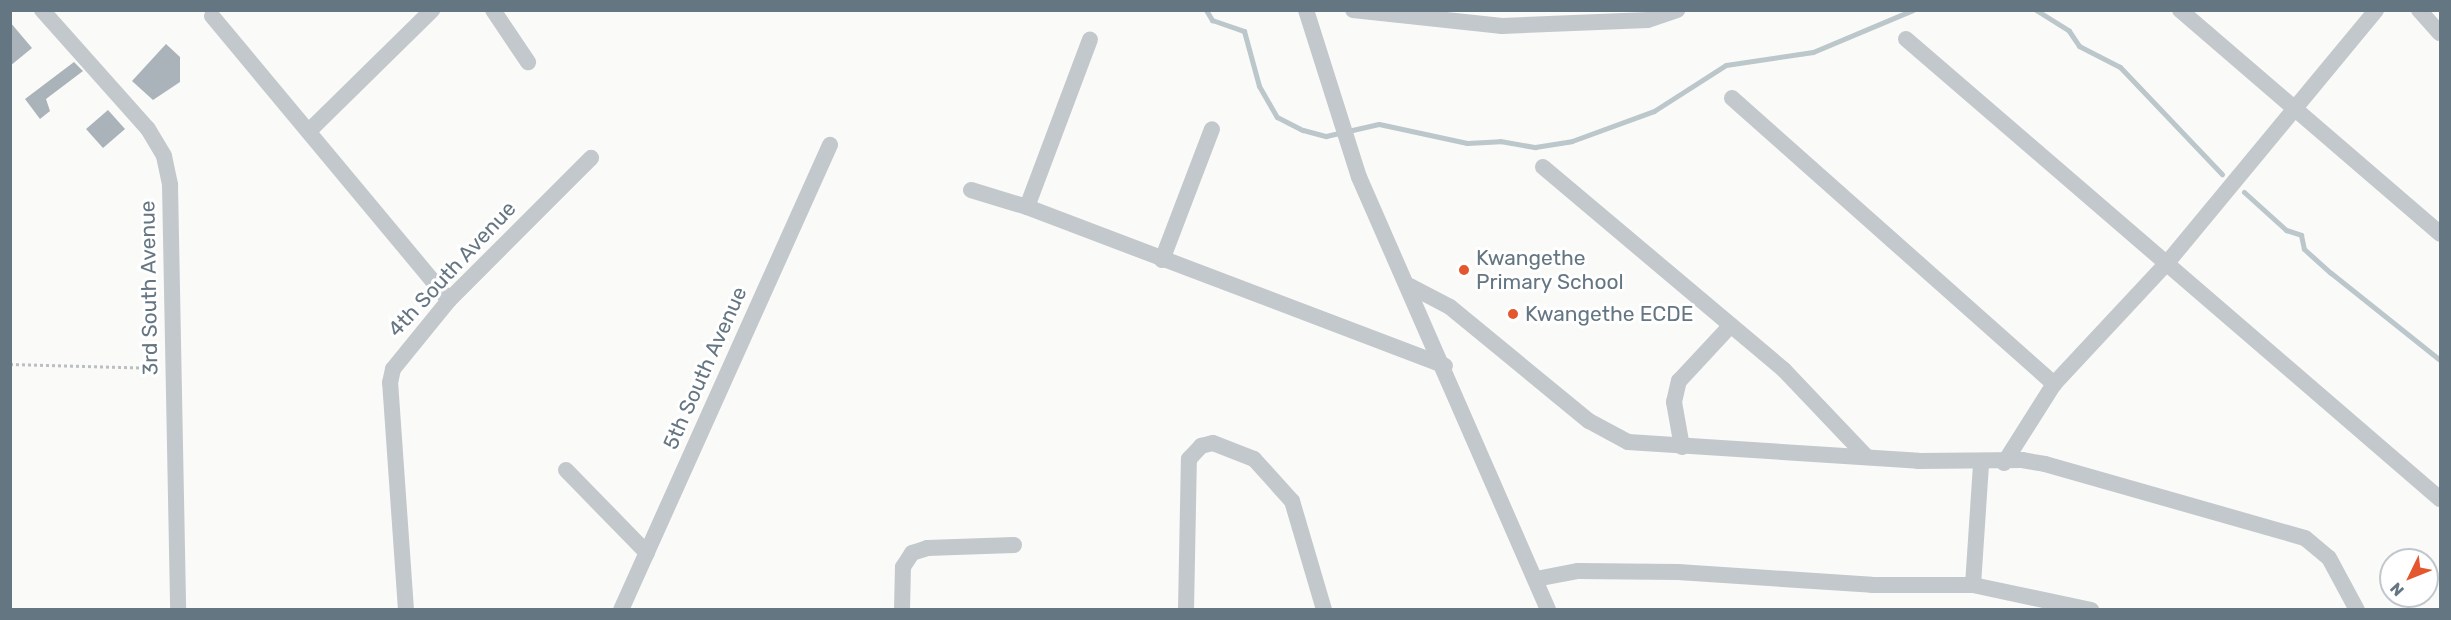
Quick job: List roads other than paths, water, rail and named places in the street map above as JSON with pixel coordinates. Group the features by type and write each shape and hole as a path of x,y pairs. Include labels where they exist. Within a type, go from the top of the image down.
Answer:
{"street":[{"name":"3rd South Avenue","path":"42,10 148,129 164,156 170,185 178,609"},
{"path":"309,130 432,10"},
{"path":"494,10 528,62"},
{"path":"1306,10 1359,177 1410,286 1548,609"},
{"path":"1353,10 1502,26 1648,20 1677,10"},
{"path":"2180,10 2298,109 2440,234"},
{"path":"2004,463 2054,384 2167,263 2298,109 2376,10"},
{"path":"2419,10 2440,33"},
{"path":"212,16 449,300"},
{"path":"1027,207 1090,39"},
{"path":"1906,39 2440,499"},
{"path":"1732,98 2054,384"},
{"path":"1162,260 1212,129"},
{"name":"5th South Avenue","path":"621,609 830,145"},
{"name":"4th South Avenue","path":"406,609 390,383 402,355 449,300 591,158"},
{"path":"1543,167 1784,370 1865,455"},
{"path":"971,190 1027,207 1445,366"},
{"path":"1410,286 1450,307 1609,434 1628,442 1981,463 2045,464 2306,538 2329,558 2357,609"},
{"path":"1682,447 1674,402 1679,381 1731,325"},
{"path":"1186,609 1189,459 1201,446 1213,443 1254,459 1292,501 1324,609"},
{"path":"1973,585 1981,463"},
{"path":"566,470 647,553"},
{"path":"902,609 903,567 912,554 927,548 1014,545"},
{"path":"1536,579 1589,571 1872,585 1973,585 2091,609"}],"waterway":[{"path":"1206,10 1212,20 1244,31 1259,86 1277,117 1303,130 1326,136 1379,124 1467,143 1500,141 1535,147 1572,141 1654,111 1726,65 1813,52 1913,10"},
{"path":"2036,10 2069,31 2079,46 2120,67 2222,174"},
{"path":"2244,192 2286,230 2301,235 2304,249 2331,273 2440,360"}],"place":[{"name":"Kwangethe Primary School","path":"1464,270"},
{"name":"Kwangethe ECDE","path":"1513,314"}]}
